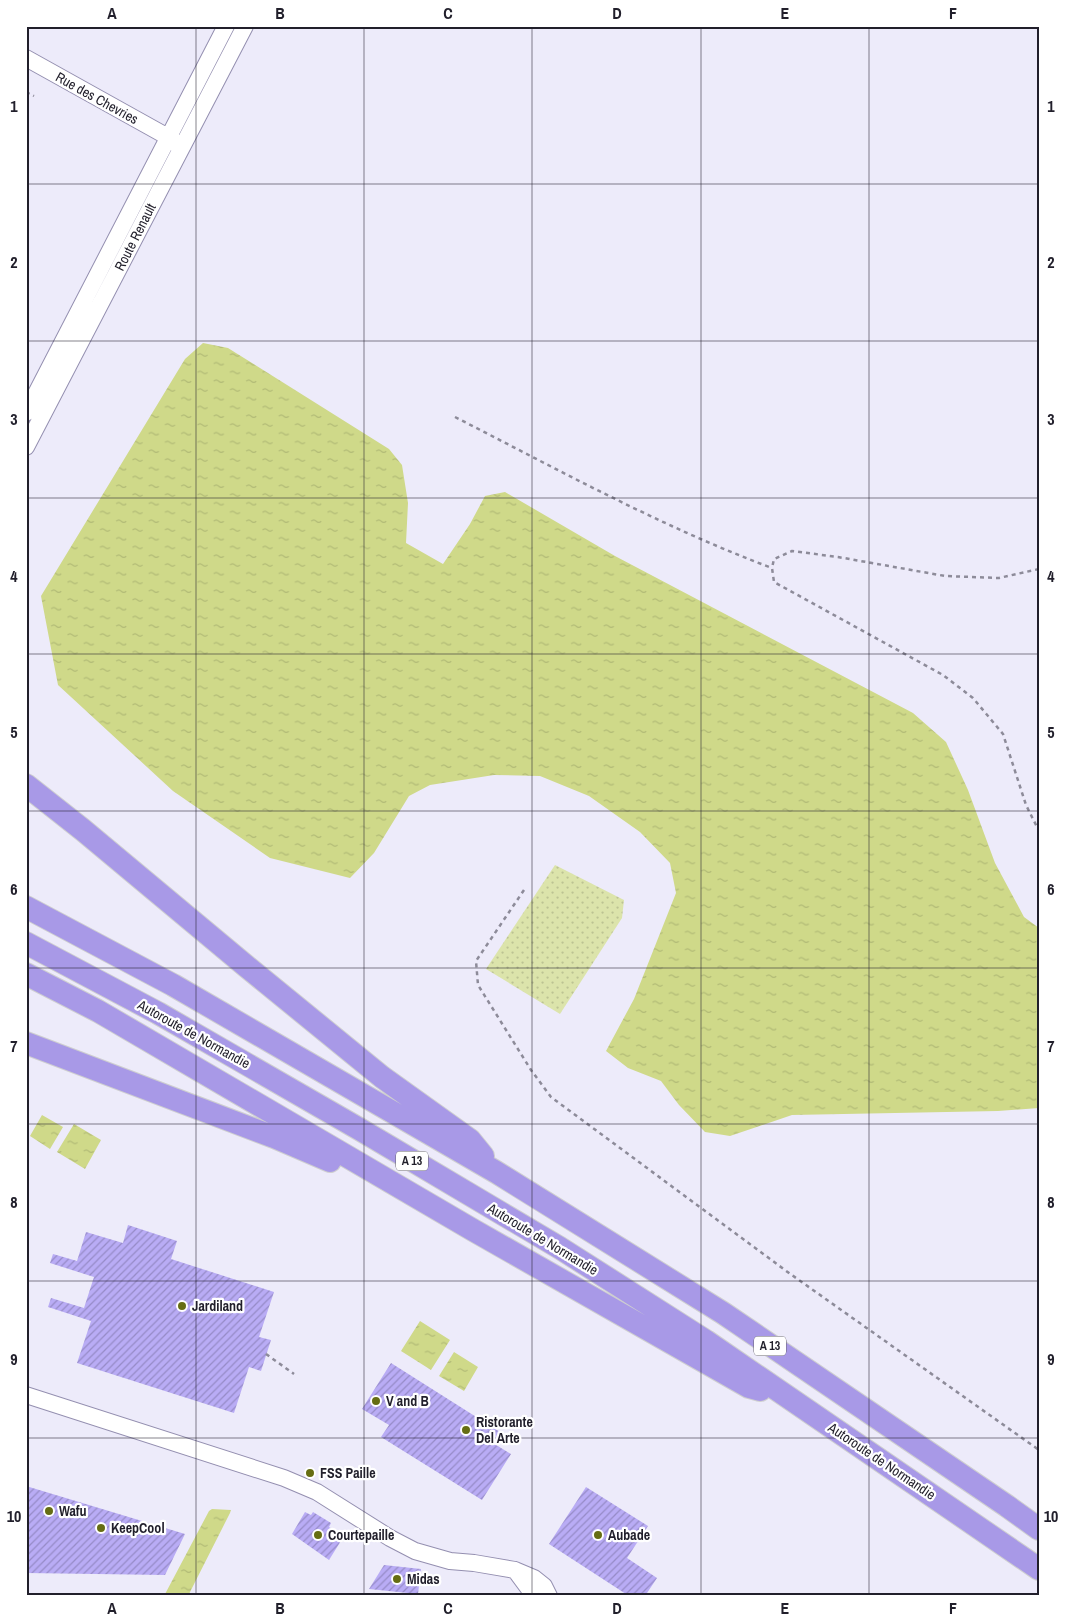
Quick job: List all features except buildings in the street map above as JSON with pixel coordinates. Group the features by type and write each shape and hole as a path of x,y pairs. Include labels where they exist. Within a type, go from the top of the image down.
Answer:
{"highway":[{"path":"26,774 83,830"},
{"path":"26,785 382,1077 470,1140 496,1172"},
{"name":"A 13","path":"26,906 173,985 496,1172 723,1313 1039,1529"},
{"name":"Autoroute de Normandie","path":"26,943 174,1023 361,1130 560,1248 706,1341 1039,1569"},
{"path":"26,974 106,1016 473,1230 749,1387 788,1396"},
{"path":"26,1043 274,1136 364,1178 428,1212 473,1230"}],"street":[{"name":"Route Renault","path":"26,413 226,26"},
{"name":"Route Renault","path":"26,447 245,26"},
{"name":"Rue des Chevries","path":"26,58 168,137"},
{"path":"153,203 152,194 177,146 168,137"},
{"path":"26,1395 284,1478 317,1492 390,1538 415,1551 450,1561 515,1570 534,1578 544,1586 549,1596"},
{"path":"515,1570 529,1589 531,1596"}],"path":[{"path":"26,92 34,96"},
{"path":"455,417 620,501 742,557 772,568"},
{"path":"1039,569 999,578 945,576 792,551 774,559 772,568 774,582 944,675 973,698 1003,734 1026,805 1039,831"},
{"path":"524,890 476,961 478,985 531,1070 551,1097 789,1273 1039,1450"},
{"path":"266,1354 294,1374"}],"shaded area":[{"path":"555,865 624,900 622,918 560,1014 486,969"}],"water":[{"path":"203,343 228,348 389,449 402,465 408,503 406,543 443,564 470,524 485,496 505,492 615,556 913,713 946,742 968,790 995,863 1024,917 1039,928 1039,1108 998,1111 792,1115 730,1136 705,1132 679,1105 661,1081 628,1068 606,1051 634,999 676,893 670,863 640,832 589,796 540,776 494,775 430,785 409,796 374,853 350,878 270,858 173,791 58,685 41,596 185,359"},
{"path":"42,1115 63,1127 50,1149 30,1136"},
{"path":"74,1124 101,1140 85,1169 57,1152"},
{"path":"420,1321 450,1340 431,1370 401,1351"},
{"path":"454,1352 478,1367 464,1391 439,1376"},
{"path":"212,1509 231,1510 188,1596 164,1596 209,1511"}],"place":[{"name":"Jardiland","path":"182,1306"},
{"name":"V and B","path":"376,1401"},
{"name":"Ristorante Del Arte","path":"466,1430"},
{"name":"FSS Paille","path":"310,1473"},
{"name":"Wafu","path":"49,1511"},
{"name":"KeepCool","path":"101,1528"},
{"name":"Courtepaille","path":"318,1535"},
{"name":"Aubade","path":"598,1535"},
{"name":"Midas","path":"397,1579"}]}
